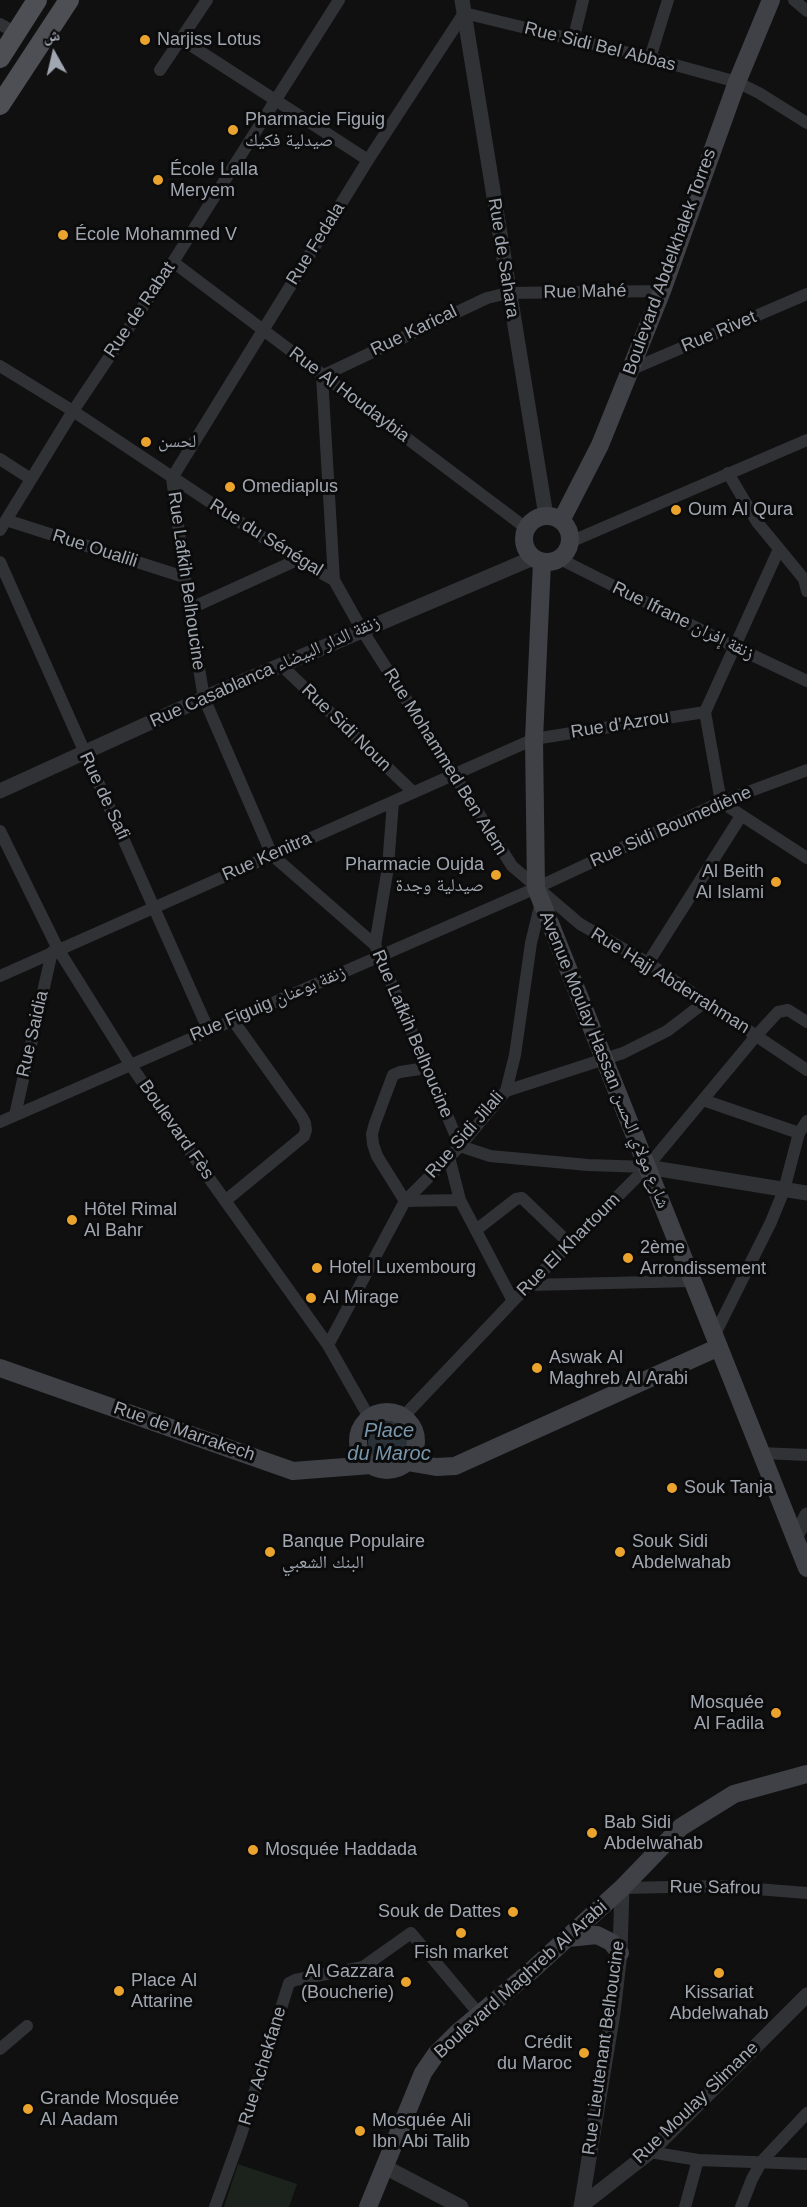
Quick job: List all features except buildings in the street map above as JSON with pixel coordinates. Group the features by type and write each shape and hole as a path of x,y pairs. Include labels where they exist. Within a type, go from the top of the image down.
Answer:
{"main road":[{"path":"0,58 8,28 37,0"},
{"path":"0,105 69,0"},
{"name":"Boulevard Abdelkhalek Torres","path":"553,518 600,445 662,291 737,82 771,0"},
{"path":"537,518 553,518 568,530 570,542 566,552 545,560 528,554 523,541 526,528 537,518"},
{"name":"Avenue Moulay Hassan شارع مولاي الحسن","path":"545,560 534,739 539,895 807,1568"},
{"path":"407,1462 436,1467 455,1466 716,1341"},
{"name":"Rue de Marrakech","path":"0,1368 293,1471 372,1466"},
{"path":"386,1413 403,1417 411,1425 415,1435 416,1447 407,1462 392,1470 372,1466 360,1452 358,1442 363,1425 370,1419 386,1413"},
{"name":"Boulevard Maghreb Al Arabi","path":"368,2207 423,2073 436,2054 456,2034 568,1938 622,1888 681,1827 734,1794 807,1774"},
{"path":"568,1938 597,1935 611,1942 620,1953"}],"street":[{"path":"160,70 207,0"},
{"name":"Rue de Rabat","path":"3,525 73,411 173,262 339,0"},
{"path":"573,41 583,0"},
{"path":"650,58 668,0"},
{"path":"794,0 807,11"},
{"name":"Rue Sidi Bel Abbas","path":"463,7 573,41 650,58 737,82 807,123"},
{"name":"Rue Fedala","path":"172,478 463,7"},
{"name":"Rue de Sahara","path":"463,7 508,293 553,518"},
{"path":"181,39 368,160"},
{"name":"Rue Al Houdaybia","path":"173,262 526,528"},
{"name":"Rue Mahé","path":"508,293 662,291"},
{"name":"Rue Karical","path":"322,376 466,306 508,293"},
{"name":"Rue Rivet","path":"630,370 807,294"},
{"name":"Rue du Sénégal","path":"0,366 73,411 297,560 334,580 362,630"},
{"path":"322,376 334,580"},
{"path":"570,542 807,440"},
{"path":"0,459 32,479"},
{"path":"728,473 757,522 804,579 807,591"},
{"name":"Rue Lafkih Belhoucine","path":"172,478 184,577 204,698 272,855 378,950 460,1146"},
{"name":"Rue Oualili","path":"3,525 184,577"},
{"path":"779,549 705,712 721,802 807,858"},
{"path":"189,609 297,560"},
{"name":"Rue Casablanca زنقة الدار البيضاء","path":"0,790 362,630 545,560"},
{"name":"Rue Ifrane زنقة إفران","path":"545,560 807,681"},
{"name":"Rue de Safi","path":"0,562 208,1029"},
{"name":"Rue Mohammed Ben Alem","path":"362,630 512,866 539,895"},
{"name":"Rue Sidi Noun","path":"281,665 412,791"},
{"name":"Rue d’Azrou","path":"534,739 705,712"},
{"name":"Rue Kenitra","path":"0,976 393,802 412,791 534,739"},
{"name":"Rue Sidi Boumediène","path":"539,895 721,802 807,770"},
{"path":"378,950 393,802"},
{"path":"648,963 741,816"},
{"name":"Boulevard Fès","path":"0,831 55,951 130,1064 328,1345 370,1419"},
{"name":"Rue Figuig زنقة بوعنان","path":"0,1122 232,1019 378,950 539,895"},
{"name":"Rue Hajj Abderrahman","path":"539,895 580,924 648,963 807,1070"},
{"name":"Rue Sidi Jilali","path":"328,1345 405,1201 460,1146 506,1091 515,1055 539,895"},
{"name":"Rue Saidia","path":"15,1115 55,951"},
{"path":"506,1091 623,1053 667,1031 705,1002"},
{"name":"Rue El Khartoum","path":"403,1417 513,1301 647,1167 778,1012 788,1010 807,1022"},
{"path":"225,1201 304,1136 306,1130 302,1117 232,1019"},
{"path":"426,1068 400,1071 389,1080 372,1134 377,1156 405,1201 460,1200"},
{"path":"703,1100 799,1132"},
{"path":"716,1341 771,1222 784,1190 799,1132 807,1121"},
{"path":"460,1146 490,1156 588,1165 647,1167 807,1193"},
{"path":"449,1157 460,1200 513,1301"},
{"path":"476,1230 516,1199 522,1198 570,1244"},
{"path":"529,1285 692,1281"},
{"path":"761,1453 807,1455"},
{"path":"795,1538 807,1515"},
{"name":"Rue Safrou","path":"622,1888 719,1886 807,1893"},
{"name":"Rue Lieutenant Belhoucine","path":"581,2207 613,2013 620,1953 622,1888"},
{"name":"Rue Achekfane","path":"214,2207 234,2156 289,1983 363,1967 411,1933 480,2015"},
{"name":"Rue Moulay Slimane","path":"581,2207 650,2152 807,1995"},
{"path":"0,2049 27,2026"},
{"path":"741,2207 762,2161 807,2113"},
{"path":"650,2152 698,2160 807,2164"},
{"path":"686,2207 698,2160"},
{"path":"385,2167 461,2207"}],"shaded area":[{"path":"238,2164 297,2184 289,2207 224,2207"}],"water":[{"name":"Place du Maroc","path":"389,1421 404,1427 410,1442 404,1457 389,1463 374,1457 368,1442 374,1427"}],"place":[{"name":"Narjiss Lotus","path":"145,40"},
{"name":"Pharmacie Figuig صيدلية فكيك","path":"233,130"},
{"name":"École Lalla Meryem","path":"158,180"},
{"name":"École Mohammed V","path":"63,235"},
{"name":"لحسن","path":"146,442"},
{"name":"Omediaplus","path":"230,487"},
{"name":"Oum Al Qura","path":"676,510"},
{"name":"Pharmacie Oujda صيدلية وجدة","path":"496,875"},
{"name":"Al Beith Al Islami","path":"776,882"},
{"name":"Hôtel Rimal Al Bahr","path":"72,1220"},
{"name":"2ème Arrondissement","path":"628,1258"},
{"name":"Hotel Luxembourg","path":"317,1268"},
{"name":"Al Mirage","path":"311,1298"},
{"name":"Aswak Al Maghreb Al Arabi","path":"537,1368"},
{"name":"Souk Tanja","path":"672,1488"},
{"name":"Banque Populaire البنك الشعبي","path":"270,1552"},
{"name":"Souk Sidi Abdelwahab","path":"620,1552"},
{"name":"Mosquée Al Fadila","path":"776,1713"},
{"name":"Bab Sidi Abdelwahab","path":"592,1833"},
{"name":"Mosquée Haddada","path":"253,1850"},
{"name":"Souk de Dattes","path":"513,1912"},
{"name":"Fish market","path":"461,1933"},
{"name":"Kissariat Abdelwahab","path":"719,1973"},
{"name":"Al Gazzara (Boucherie)","path":"406,1982"},
{"name":"Place Al Attarine","path":"119,1991"},
{"name":"Crédit du Maroc","path":"584,2053"},
{"name":"Grande Mosquée Al Aadam","path":"28,2109"},
{"name":"Mosquée Ali Ibn Abi Talib","path":"360,2131"}]}
